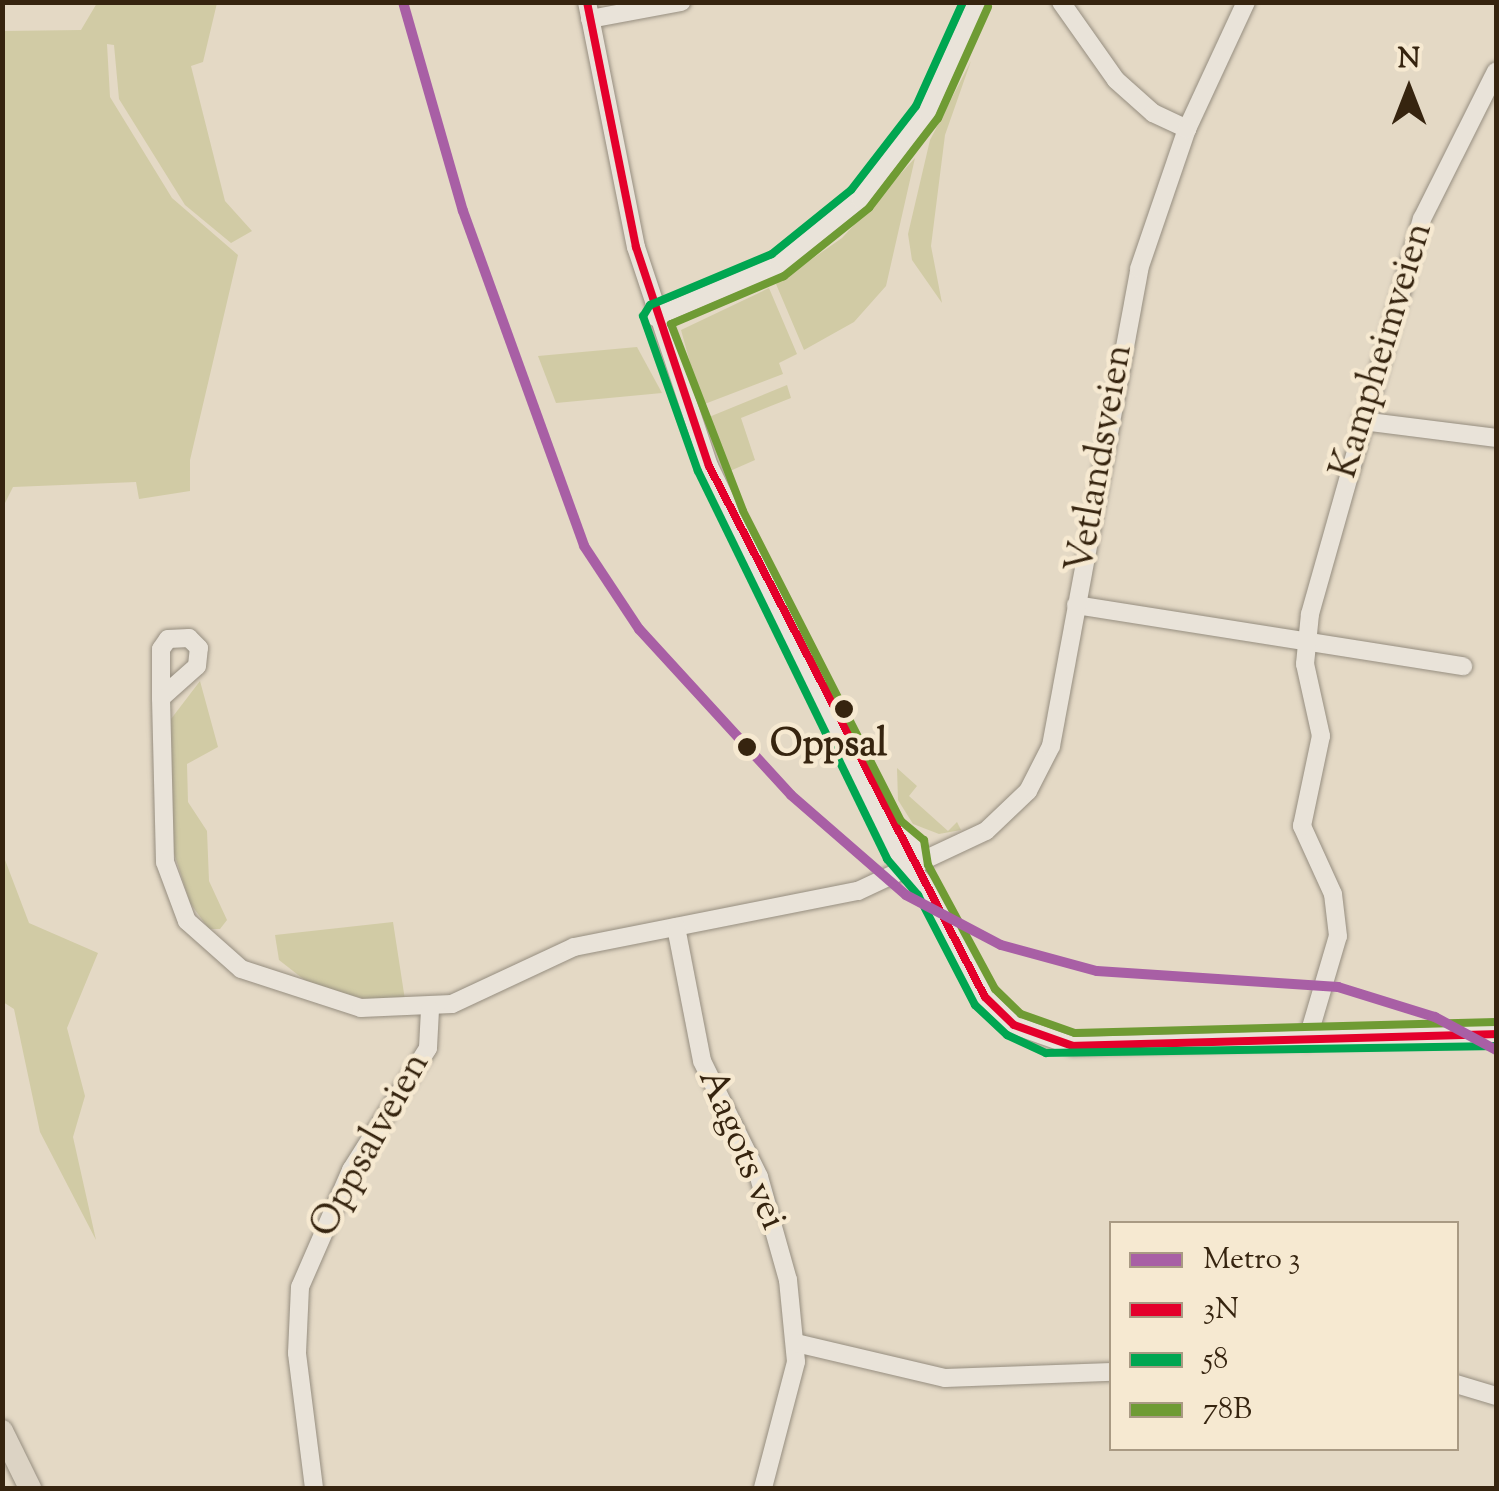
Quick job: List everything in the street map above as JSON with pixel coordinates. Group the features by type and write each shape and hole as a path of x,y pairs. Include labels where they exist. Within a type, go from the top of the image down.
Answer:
{"main road":[{"path":"2,1430 30,1488"}],"street":[{"path":"682,2 588,10 655,317 708,466 891,828 912,846 916,869 986,997 1032,1034 1073,1046 1496,1034"},
{"path":"655,317 778,265 860,198 928,112 977,2"},
{"path":"1060,2 1116,80 1153,112 1187,129"},
{"name":"Vetlandsveien","path":"916,869 986,831 1031,786 1058,720 1128,318 1187,129 1246,2"},
{"name":"Kampheimveien","path":"1307,1042 1338,936 1333,894 1302,826 1321,736 1307,645 1362,421 1422,219 1496,71"},
{"path":"1362,421 1496,438"},
{"path":"1076,605 1307,645 1462,666"},
{"path":"161,698 165,862 196,934 240,968 330,1001 430,1009"},
{"name":"Oppsalveien","path":"314,1488 297,1353 300,1287 351,1170 428,1048 430,1009 574,947 858,891 916,869"},
{"name":"Aagots vei","path":"676,928 708,1078 773,1222 796,1343 787,1412 763,1488"},
{"path":"796,1343 945,1378 1109,1372"},
{"path":"1459,1385 1496,1396"}],"shaded area":[{"path":"97,3 217,3 203,62 191,66 225,201 252,231 231,243 185,205 119,99 114,45 107,44 110,97 172,198 238,255 190,460 190,491 139,499 136,482 13,487 3,507 3,31 81,30"},
{"path":"971,61 945,135 931,246 942,303 912,260 908,234 930,140"},
{"path":"915,158 886,286 854,322 804,350 776,284 842,238"},
{"path":"769,288 797,354 779,363 783,374 702,405 681,330"},
{"path":"637,347 662,393 556,403 538,356"},
{"path":"787,385 791,398 741,418 755,460 730,471 709,417"},
{"path":"200,681 218,747 187,764 188,802 207,831 209,881 227,920 220,929 209,929 190,903 174,853 171,719"},
{"path":"897,768 917,786 909,796 948,831 957,822 961,830 939,834 913,824 898,800"},
{"path":"2,852 29,923 98,953 67,1028 85,1096 73,1137 96,1240 40,1132 14,1009 3,1002"},
{"path":"393,922 405,1000 377,1002 311,985 279,960 275,935"}],"metro line":[{"name":"3","path":"403,2 463,211 584,546 639,629 791,795 906,895 1001,945 1097,971 1338,987 1435,1017 1496,1050"}],"transit line":[{"name":"3N","path":"587,2 636,247 709,466 985,997 1014,1025 1073,1046 1496,1034"},
{"name":"58","path":"963,2 916,106 851,190 772,254 650,305 643,316 698,471 887,859 918,895 975,1005 1007,1035 1046,1053 1496,1046"},
{"name":"78B","path":"988,7 938,118 869,208 784,276 671,324 743,511 901,821 924,840 928,865 995,989 1021,1014 1075,1033 1496,1022"}],"place":[{"name":"Oppsal","path":"747,747"}]}
